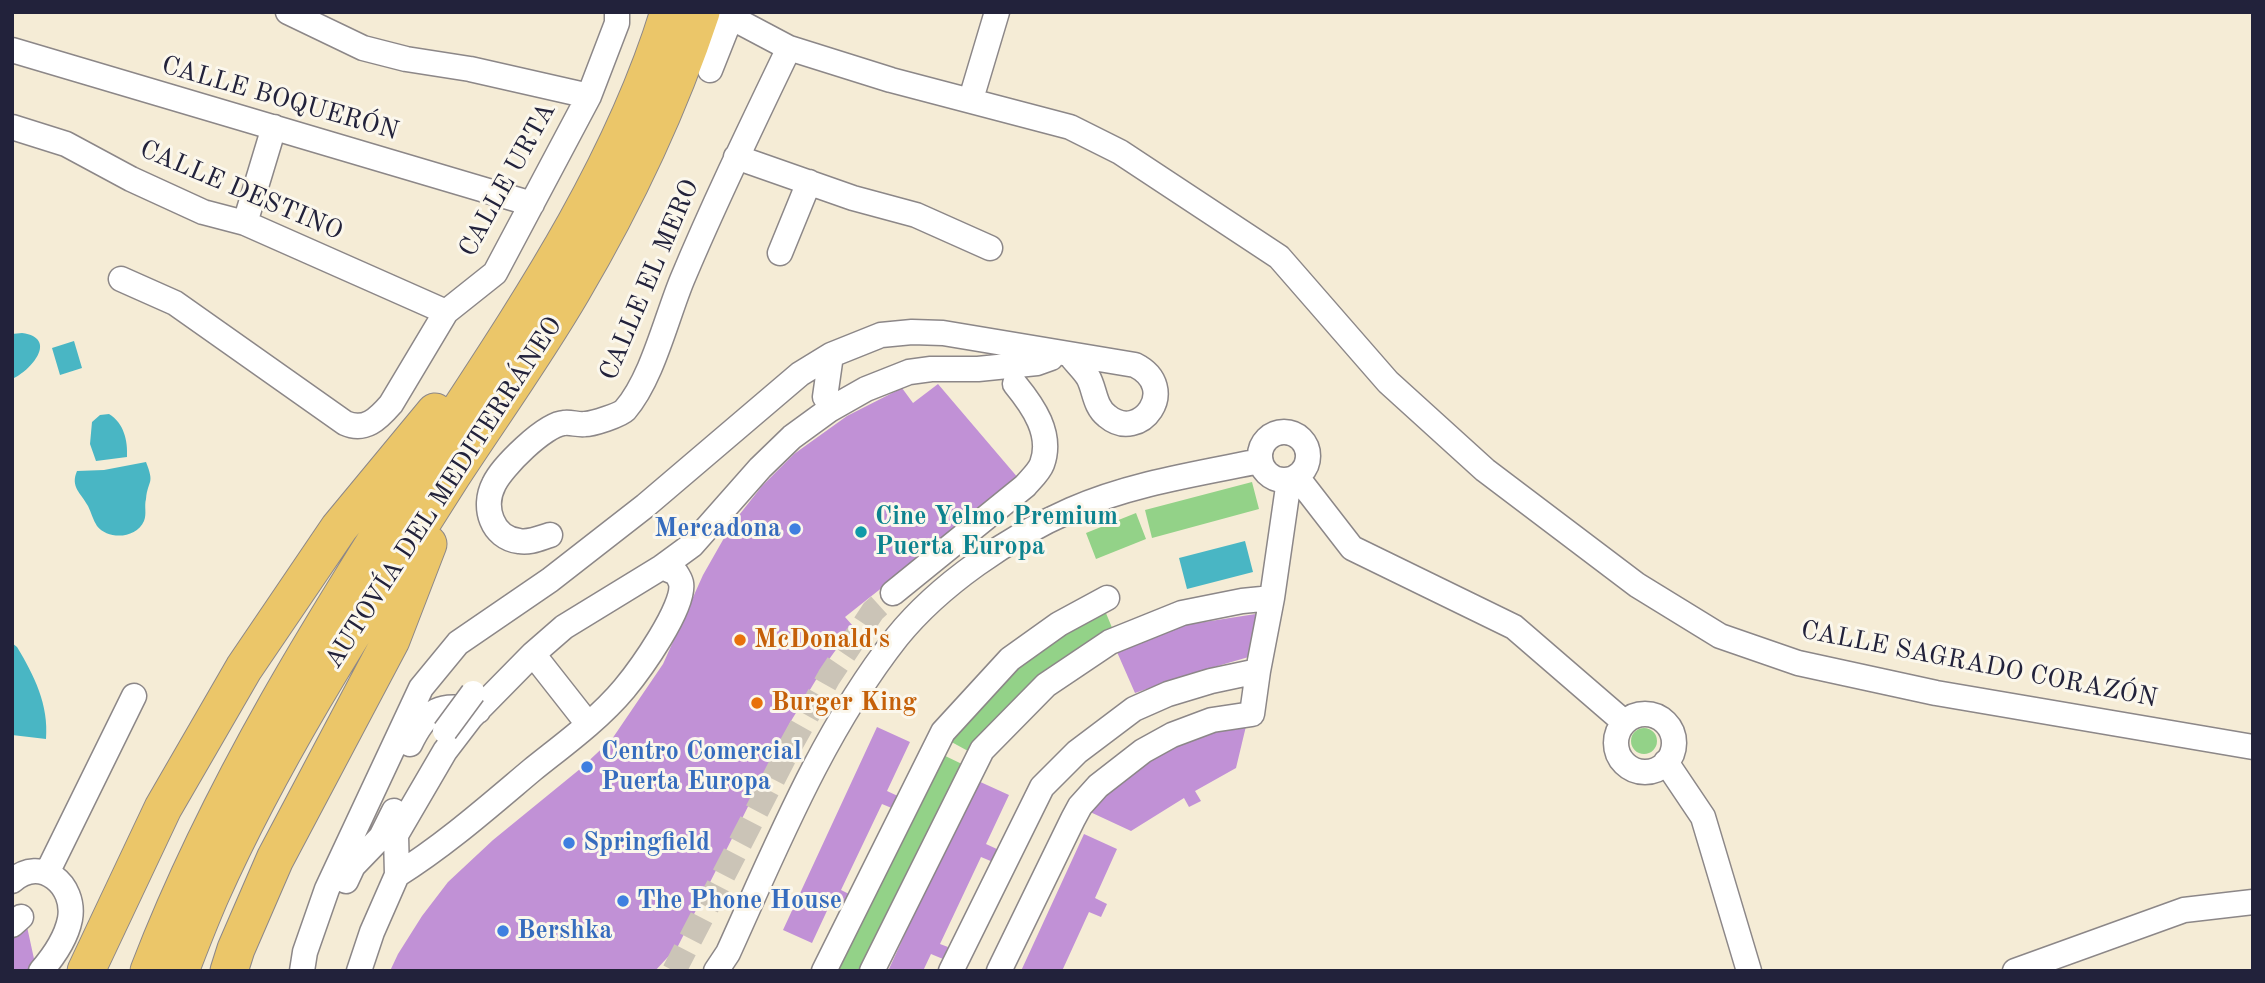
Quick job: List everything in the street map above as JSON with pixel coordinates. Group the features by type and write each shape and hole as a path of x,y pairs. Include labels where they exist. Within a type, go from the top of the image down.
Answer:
{"highway":[{"name":"AUTOVÍA DEL MEDITERRÁNEO","path":"149,971 170,915 209,832 288,684 582,213 645,80 669,12"},
{"name":"AUTOVÍA DEL MEDITERRÁNEO","path":"180,971 210,895 260,796 323,683 450,479 571,293 621,202 667,108 721,13"},
{"path":"86,971 163,808 244,667 339,528 461,381 500,348"},
{"path":"229,971 275,859 391,640 432,535 450,479"}],"street":[{"path":"288,12 363,48 589,96"},
{"name":"CALLE URTA","path":"121,279 175,303 345,423 355,427 367,424 380,417 391,404 446,312 495,273 589,96 617,23 617,12"},
{"path":"971,99 998,12"},
{"path":"710,70 721,13"},
{"name":"CALLE SAGRADO CORAZÓN","path":"721,13 789,48 891,80 1070,127 1120,152 1279,257 1388,382 1485,470 1637,585 1720,636 1798,663 1936,693 2253,747"},
{"name":"CALLE EL MERO","path":"550,535 521,542 500,533 489,513 493,485 510,461 540,435 562,422 587,424 623,412 643,382 681,282 736,157 789,48"},
{"name":"CALLE BOQUERÓN","path":"12,50 532,204"},
{"name":"CALLE DESTINO","path":"12,127 66,144 131,179 204,212 245,223 446,312"},
{"path":"245,223 274,127"},
{"path":"736,157 853,198 916,215 990,248"},
{"path":"780,253 809,183"},
{"path":"302,971 305,952 327,889 421,688 458,643 550,580 645,506 800,374 831,355 881,335 912,332 943,333 1066,354 1037,363 909,372 866,389 792,437 760,468 692,545 662,567 564,627 501,685 484,686 396,835 397,875 372,932 359,971"},
{"path":"927,358 951,345 974,339"},
{"path":"825,397 831,355"},
{"path":"893,593 1025,486 1042,465 1045,438 1034,408 1015,384"},
{"path":"1282,432 1297,436 1307,448 1308,456 1303,471 1293,478 1282,480 1267,474 1260,461 1262,445 1267,439 1282,432"},
{"path":"716,971 728,953 788,821 852,699 899,635 953,581 1009,542 1071,510 1163,481 1260,461"},
{"path":"999,971 1080,806 1113,772 1172,735 1212,720 1252,714 1293,478"},
{"path":"1293,478 1352,548 1514,627 1624,722"},
{"path":"397,875 429,855 588,724 624,689 650,654 671,619 678,600 681,584 676,573 662,567"},
{"path":"824,971 943,732 1010,659 1059,624 1107,598"},
{"path":"872,971 982,750 1046,685 1110,642 1182,613 1242,600 1272,598"},
{"path":"533,654 588,724"},
{"path":"951,971 1042,787 1077,752 1134,709 1168,694 1258,671"},
{"path":"47,873 134,696"},
{"path":"366,809 384,798 420,723 427,716 476,702"},
{"path":"314,971 338,898 353,866 381,837 413,776 445,731 476,702"},
{"path":"1642,714 1661,719 1668,725 1673,738 1672,754 1667,762 1650,772 1632,769 1625,764 1616,748 1619,730 1624,722 1632,716 1642,714"},
{"path":"1667,762 1703,817 1749,971"},
{"path":"396,835 419,855 429,855"},
{"path":"12,881 27,872 47,873 63,885 71,905 64,938 41,971"},
{"path":"2015,971 2184,911 2253,902"}],"green space":[{"path":"1252,482 1259,509 1152,538 1145,510"},
{"path":"1136,513 1146,539 1096,559 1086,533"},
{"path":"1103,606 1113,630 968,751 946,739 1010,663"},
{"path":"1644,728 1653,732 1657,741 1653,750 1644,754 1635,750 1631,741 1635,732"},
{"path":"937,752 964,765 864,971 832,971"}],"water":[{"path":"22,333 39,341 40,348 27,369 12,379 12,334"},
{"path":"74,341 82,368 60,375 52,348"},
{"path":"109,414 118,422 124,433 127,457 96,461 90,444 92,422 100,415"},
{"path":"146,462 150,479 144,521 135,531 122,536 102,531 77,490 77,471 104,470"},
{"path":"1245,541 1253,572 1187,589 1179,558"},
{"path":"12,643 23,658 43,702 46,739 12,735"}],"building":[{"path":"938,384 1019,479 845,617 853,626 825,665 791,721 678,946 655,971 390,971 422,916 448,882 612,739 663,664 703,575 732,524 762,486 794,454 847,416 902,388 913,403"},
{"path":"1262,613 1252,656 1204,670 1196,681 1194,673 1135,693 1117,652 1185,625"},
{"path":"1247,722 1236,768 1195,791 1201,801 1189,807 1184,798 1131,831 1088,811 1121,776 1175,742"},
{"path":"877,727 910,742 887,791 900,797 894,809 882,804 841,890 849,894 844,906 832,900 812,943 783,930"},
{"path":"976,780 1009,795 986,844 999,850 993,862 981,857 940,944 948,947 943,959 931,954 923,971 888,971"},
{"path":"1084,834 1117,849 1095,898 1107,904 1101,917 1089,912 1062,971 1021,971"},
{"path":"26,922 36,968 33,971 12,971 12,930"}],"tunnel":[{"path":"674,971 829,677 873,611 893,593"}],"place":[{"name":"Mercadona","path":"795,529"},
{"name":"Cine Yelmo Premium Puerta Europa","path":"861,532"},
{"name":"McDonald's","path":"740,640"},
{"name":"Burger King","path":"757,703"},
{"name":"Centro Comercial Puerta Europa","path":"587,767"},
{"name":"Springfield","path":"569,843"},
{"name":"The Phone House","path":"623,901"},
{"name":"Bershka","path":"503,931"}]}
